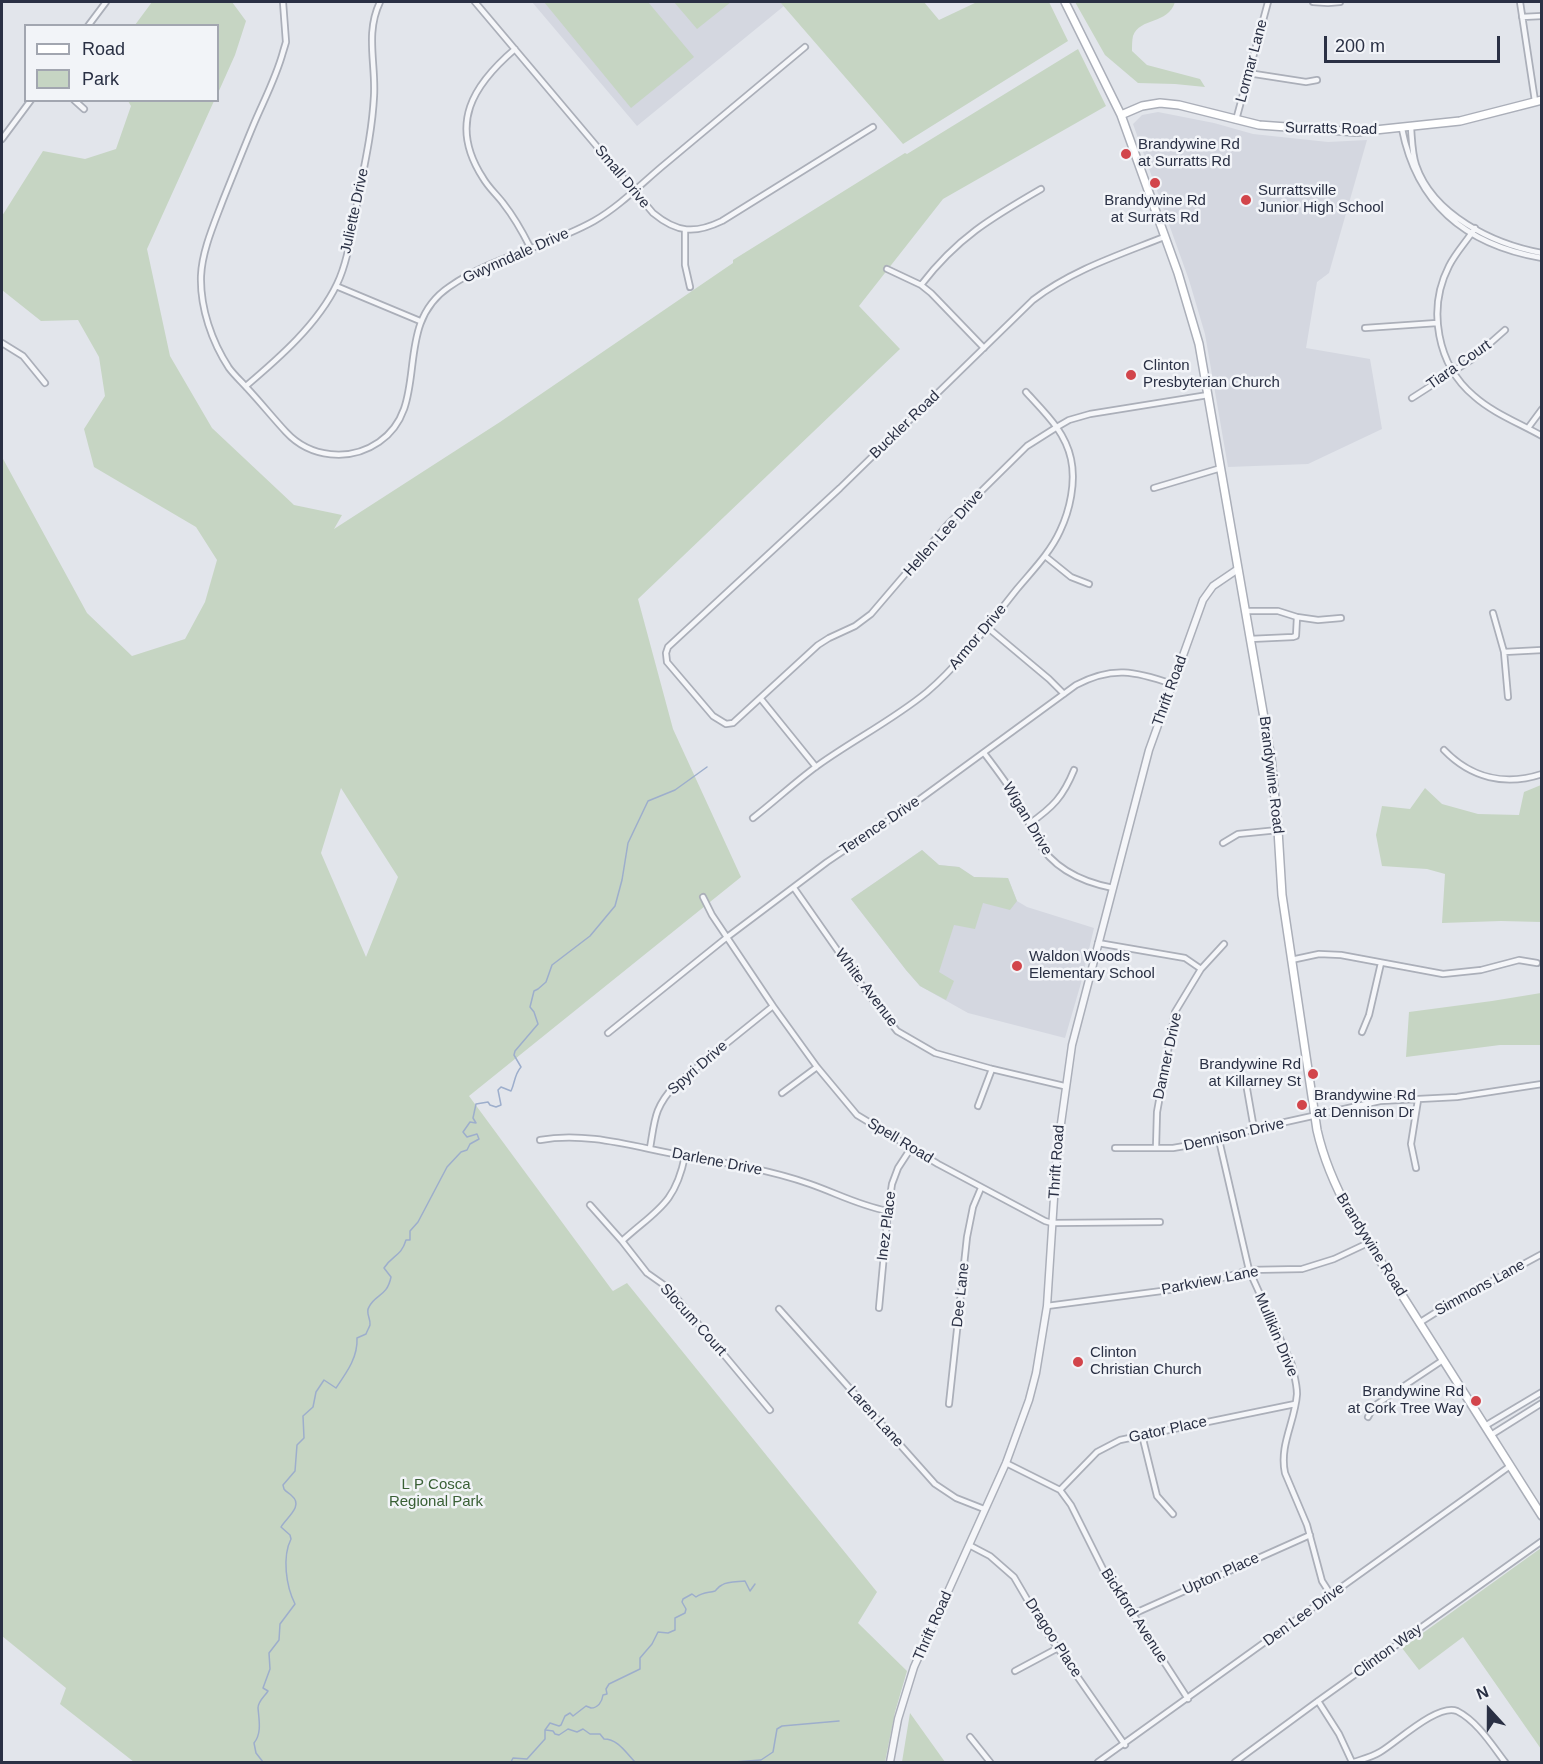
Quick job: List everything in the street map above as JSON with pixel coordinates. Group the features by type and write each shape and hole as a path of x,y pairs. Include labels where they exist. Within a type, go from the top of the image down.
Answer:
{"main road":[{"name":"Brandywine Road","path":"1065,2 1121,115 1195,327 1271,758 1282,895 1317,1131 1328,1171 1368,1243 1542,1516"},
{"name":"Surratts Road","path":"1121,115 1142,106 1179,105 1259,125 1332,132 1411,128 1486,116 1538,101"}],"street":[{"path":"90,24 106,2"},
{"name":"Gwynndale Drive","path":"283,2 286,42 214,224 201,274 204,307 212,332 231,370 290,436 307,448 335,455 362,450 387,435 399,420 408,393 415,337 420,321 434,299 450,286 530,247 564,235 593,221 616,206 806,47"},
{"name":"Juliette Drive","path":"246,386 309,326 336,286 346,257 370,142 374,94 371,45 375,16 380,2"},
{"name":"Small Drive","path":"475,2 653,213 674,227 685,230"},
{"name":"Lormar Lane","path":"1236,120 1268,2"},
{"path":"1313,2 1340,2"},
{"path":"1520,2 1538,101"},
{"path":"1522,17 1542,16"},
{"path":"515,49 497,64 477,90 468,111 468,138 473,158 483,179 513,216 530,247"},
{"path":"1248,73 1306,81 1317,80"},
{"path":"2,139 30,102"},
{"path":"76,102 84,109"},
{"path":"690,287 685,265 685,230 701,230 722,221 873,127"},
{"path":"1411,128 1416,164 1427,185 1446,207 1473,231 1503,243 1542,253"},
{"path":"1402,129 1411,164 1422,188 1441,209 1473,231 1514,252 1542,258"},
{"path":"921,285 958,243 999,214 1041,189"},
{"path":"1473,231 1454,256 1438,296 1437,323 1442,346 1462,385 1474,397 1542,436"},
{"name":"Buckler Road","path":"713,716 670,668 665,659 668,647 840,488 1034,300 1059,282 1164,237"},
{"path":"887,269 921,285 984,348"},
{"path":"336,286 420,321"},
{"path":"1365,328 1437,323"},
{"name":"Tiara Court","path":"1412,398 1454,372 1505,330"},
{"path":"2,343 23,356 45,383"},
{"name":"Armor Drive","path":"753,818 816,767 924,694 949,671 987,627 1054,543 1064,522 1072,482 1070,454 1067,443 1057,427 1026,392"},
{"name":"Hellen Lee Drive","path":"713,716 729,724 740,718 818,645 855,626 872,614 956,517 1027,446 1069,420 1090,414 1208,395"},
{"path":"1528,428 1542,409"},
{"path":"1154,488 1221,468"},
{"path":"1045,555 1071,577 1089,584"},
{"name":"Thrift Road","path":"890,1762 898,1719 914,1667 1006,1463 1029,1400 1038,1363 1047,1306 1064,1086 1072,1045 1146,761 1172,684 1207,593 1219,581 1238,570"},
{"path":"1245,611 1278,611 1318,620 1341,618"},
{"path":"1493,613 1504,652 1508,696"},
{"path":"1250,639 1296,636 1297,617"},
{"path":"987,627 1064,694"},
{"path":"1504,652 1542,650"},
{"name":"Terence Drive","path":"608,1032 726,938 827,862 984,753 1064,694 1094,677 1116,671 1139,674 1172,684"},
{"path":"761,699 816,767"},
{"path":"1444,750 1466,768 1489,777 1519,780 1542,774"},
{"name":"Wigan Drive","path":"984,753 1013,794 1040,846 1059,866 1085,881 1113,888"},
{"path":"1029,824 1058,801 1074,770"},
{"path":"1223,843 1238,834 1278,830"},
{"name":"White Avenue","path":"794,888 897,1031 935,1053 1064,1086"},
{"name":"Spell Road","path":"704,897 726,938 773,1006 817,1067 857,1115 911,1148 1039,1219 1052,1223 1160,1222"},
{"path":"1098,943 1185,958 1201,969"},
{"name":"Danner Drive","path":"1156,1148 1157,1112 1175,1012 1201,969 1224,944"},
{"path":"1291,960 1328,954 1443,974 1481,970 1519,960 1537,963"},
{"path":"1362,1032 1369,1015 1381,963"},
{"name":"Spyri Drive","path":"650,1148 657,1109 675,1085 773,1006"},
{"path":"782,1093 817,1067"},
{"path":"978,1106 992,1069"},
{"name":"Dennison Drive","path":"1115,1148 1173,1148 1219,1140 1254,1129 1380,1101 1457,1097 1542,1084"},
{"path":"1247,1089 1254,1129"},
{"path":"1416,1168 1411,1144 1418,1100"},
{"name":"Darlene Drive","path":"540,1140 556,1137 585,1138 715,1160 810,1184 888,1211"},
{"name":"Mullikin Drive","path":"1219,1140 1249,1270 1292,1365 1296,1386 1295,1404 1284,1445 1283,1463 1310,1535 1322,1581 1331,1595"},
{"name":"Inez Place","path":"879,1308 888,1211 894,1177 911,1148"},
{"path":"622,1240 668,1201 680,1178 685,1156"},
{"name":"Dee Lane","path":"949,1404 967,1237 972,1207 981,1188"},
{"name":"Slocum Court","path":"590,1205 622,1240 647,1273 664,1285 680,1302 770,1410"},
{"name":"Parkview Lane","path":"1047,1306 1192,1287 1249,1270 1295,1270 1334,1259 1368,1243"},
{"name":"Simmons Lane","path":"1419,1323 1542,1254"},
{"name":"Laren Lane","path":"779,1309 935,1484 956,1498 984,1509"},
{"path":"1368,1417 1374,1406 1443,1360"},
{"path":"1485,1426 1542,1392"},
{"path":"1491,1435 1542,1403"},
{"name":"Gator Place","path":"1060,1490 1101,1449 1120,1440 1295,1404"},
{"path":"1142,1435 1157,1496 1173,1514"},
{"name":"Bickford Avenue","path":"1006,1463 1060,1490 1076,1512 1110,1583 1188,1699"},
{"name":"Den Lee Drive","path":"1098,1762 1125,1745 1510,1467"},
{"name":"Upton Place","path":"1133,1614 1310,1535"},
{"name":"Clinton Way","path":"1235,1762 1542,1541"},
{"name":"Dragoo Place","path":"969,1545 997,1561 1014,1577 1058,1648 1125,1745"},
{"path":"1015,1671 1058,1648"},
{"path":"1318,1701 1353,1762 1381,1751 1423,1721 1447,1710 1458,1712 1476,1726 1504,1762"},
{"path":"970,1737 990,1762"}],"shaded area":[{"path":"532,2 780,2 784,6 637,126"},
{"path":"1158,112 1214,123 1253,134 1328,142 1367,140 1329,273 1317,282 1306,348 1370,359 1382,429 1308,464 1228,467 1205,334 1189,280 1133,124 1142,115"},
{"path":"922,850 939,865 959,867 974,877 1008,878 1017,901 1027,907 1094,928 1065,1038 968,1013 920,986 851,899"}],"green space":[{"path":"152,2 232,2 246,21 235,55 219,91 219,24 136,24"},
{"path":"544,2 648,2 694,57 631,108"},
{"path":"674,2 731,2 697,29"},
{"path":"780,2 924,2 939,20 977,2 1049,2 1068,41 903,144"},
{"path":"1075,2 1175,2 1166,14 1137,30 1133,36 1132,51 1147,65 1200,79 1205,87 1138,83 1105,55"},
{"name":"L P Cosca Regional Park","path":"1078,49 1106,106 943,199 859,306 900,349 638,599 673,729 741,877 469,1096 612,1290 627,1283 877,1592 858,1623 907,1671 895,1712 885,1762 134,1762 60,1704 66,1688 2,1636 2,457 87,613 132,656 185,639 205,602 217,560 196,527 94,467 84,429 105,396 99,357 78,320 41,321 2,290 2,216 43,151 85,159 116,149 131,106 129,102 214,102 147,249 170,356 212,428 294,505 342,515 334,529 500,422 733,263 733,260 905,153 907,154","holes":["341,788 398,877 366,957 321,853"]},
{"path":"1541,785 1541,922 1442,923 1445,874 1427,869 1382,866 1376,835 1382,806 1410,809 1425,788 1442,804 1478,814 1519,815 1524,792"},
{"path":"922,850 939,865 959,867 974,877 1008,878 1017,901 1010,910 983,903 975,929 954,925 939,972 954,981 946,1000 920,986 851,899"},
{"path":"1541,993 1541,1045 1500,1045 1406,1057 1409,1012"},
{"path":"1541,1548 1541,1749 1463,1637 1419,1670 1402,1648"},
{"path":"910,1713 945,1762 902,1762"}],"waterway":[{"path":"263,1762 256,1753 254,1743 259,1731 258,1705 268,1691 263,1688 270,1669 269,1653 279,1640 280,1624 295,1604 289,1589 286,1571 288,1546 291,1539 281,1527 293,1512 296,1504 283,1485 295,1471 297,1445 304,1438 303,1416 313,1407 316,1392 324,1380 336,1388 344,1376 354,1358 357,1338 366,1334 370,1325 369,1307 384,1292 389,1283 391,1277 384,1268 402,1250 406,1240 410,1240 410,1231 418,1222 447,1167 461,1152 467,1150 470,1144 479,1139 477,1134 467,1137 463,1132 470,1122 476,1123 473,1118 476,1104 488,1102 496,1107 501,1105 498,1090 501,1087 511,1091 521,1067 514,1055 515,1051 538,1024 530,1007 534,991 546,982 552,965 590,936 615,906 628,843 648,801 675,790 707,767"},
{"path":"511,1762 513,1758 527,1759 545,1739 545,1730 550,1723 559,1726 565,1716 570,1713 573,1716 586,1706 591,1708 598,1706 603,1695 607,1694 606,1689 609,1684 640,1669 640,1658 652,1644 658,1632 668,1633 675,1630 675,1618 685,1613 683,1599 692,1594 696,1597 715,1591 727,1583 745,1581 750,1591 755,1584"},
{"path":"734,1762 761,1760 773,1752 777,1729 782,1726 839,1721"},
{"path":"546,1730 559,1735 568,1729 577,1732 583,1729 590,1734 600,1734 604,1739 618,1744 635,1762"}],"place":[{"name":"Brandywine Rd at Surratts Rd","path":"1126,154"},
{"name":"Brandywine Rd at Surrats Rd","path":"1155,183"},
{"name":"Surrattsville Junior High School","path":"1246,200"},
{"name":"Clinton Presbyterian Church","path":"1131,375"},
{"name":"Waldon Woods Elementary School","path":"1017,966"},
{"name":"Brandywine Rd at Killarney St","path":"1313,1074"},
{"name":"Brandywine Rd at Dennison Dr","path":"1302,1105"},
{"name":"Clinton Christian Church","path":"1078,1362"},
{"name":"Brandywine Rd at Cork Tree Way","path":"1476,1401"}]}
